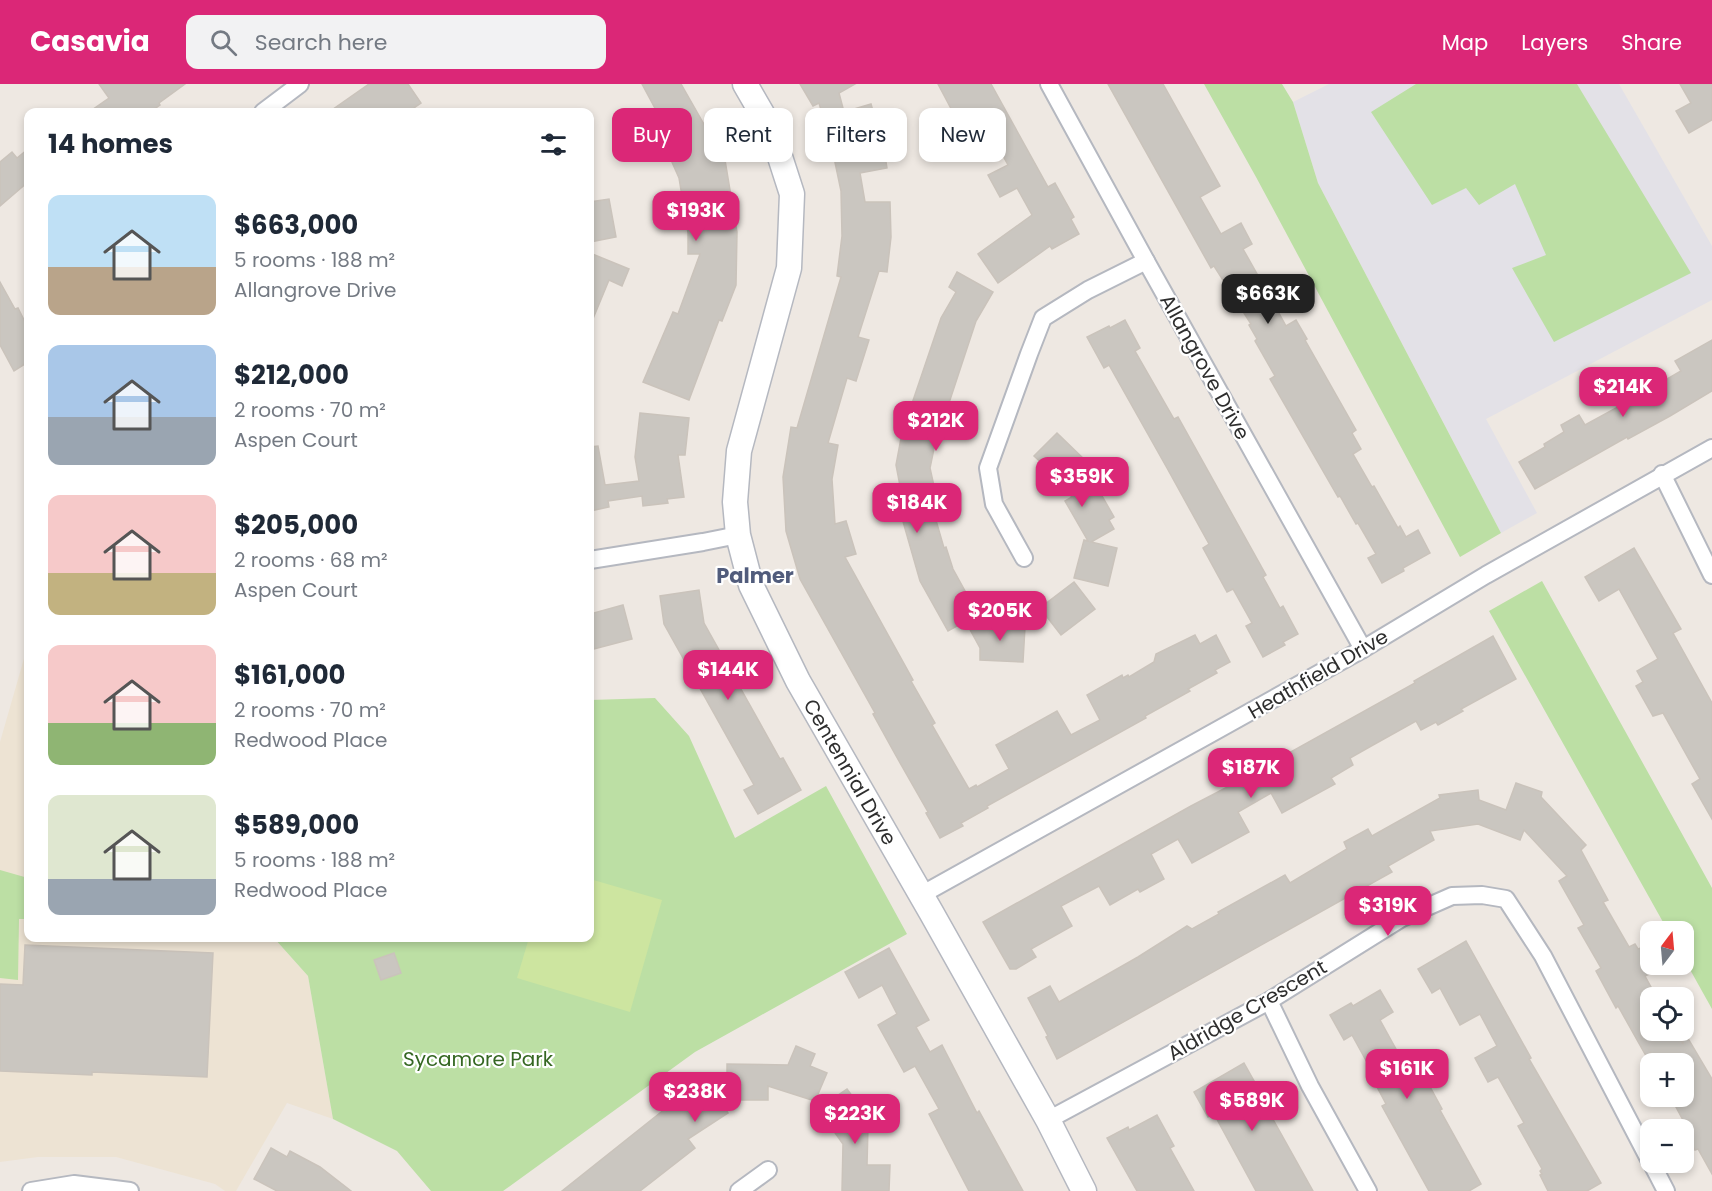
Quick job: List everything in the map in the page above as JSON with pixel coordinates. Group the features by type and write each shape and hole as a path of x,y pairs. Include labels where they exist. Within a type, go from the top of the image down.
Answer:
{"street":[{"path":"268,108 300,84"},
{"name":"Centennial Drive","path":"746,84 771,129 792,194 789,268 739,451 735,502 738,535 751,585 798,681 1048,1120 1084,1191"},
{"name":"Allangrove Drive","path":"1049,84 1363,649"},
{"path":"1024,558 994,504 988,468 1043,318 1088,290 1146,261"},
{"name":"Heathfield Drive","path":"921,895 1363,649 1486,575 1662,474 1712,448"},
{"path":"1662,474 1712,575"},
{"path":"594,559 703,543 738,535"},
{"name":"Aldridge Crescent","path":"1048,1120 1269,1001 1402,918 1452,896 1482,895 1506,899 1543,956 1640,1143"},
{"path":"1269,1001 1310,1086 1368,1191"},
{"path":"739,1191 768,1170"},
{"name":"Aldridge Crescent","path":"1656,1173 1666,1191"},
{"path":"31,1191 74,1184 130,1191"}],"shaded area":[{"path":"1329,84 1619,84 1712,246 1712,300 1486,419 1537,513 1501,533 1318,183 1293,102"},
{"path":"24,658 24,942 278,942 308,976 333,1119 287,1103 236,1191 225,1191 215,1184 116,1157 38,1157 0,1162 0,742"}],"green space":[{"path":"1204,84 1282,84 1293,102 1318,183 1501,533 1460,557"},
{"path":"1416,84 1577,84 1691,273 1554,342 1512,268 1546,255 1515,184 1479,205 1466,188 1432,205 1371,112"},
{"path":"1542,581 1712,888 1712,1009 1693,975 1694,921 1662,921 1489,611"},
{"name":"Sycamore Park","path":"655,698 689,736 735,838 826,786 907,934 695,1052 503,1191 431,1191 397,1151 333,1119 308,976 278,942 594,942 594,700"},
{"path":"0,870 24,877 24,919 19,919 18,980 0,978"},
{"path":"594,880 662,900 630,1012 517,978 528,942 594,942"}],"building":[{"path":"99,84 185,84 156,108 95,108 109,98"},
{"path":"369,84 408,84 421,103 414,108 335,108"},
{"path":"642,84 681,84 704,124 704,162 725,162 737,232 736,285 722,321 719,320 689,400 643,382 673,312 678,314 700,254 688,254 688,233 679,178 672,162 692,162 692,108 655,108"},
{"path":"800,84 855,84 839,93 843,108 820,108 819,103 813,106"},
{"path":"938,84 991,84 1004,108 951,108"},
{"path":"1108,84 1163,84 1220,186 1200,197 1221,234 1241,223 1252,244 1243,249 1286,326 1296,320 1356,430 1352,433 1361,449 1353,454 1398,528 1400,526 1406,537 1418,530 1430,553 1403,568 1404,571 1382,583 1368,558 1376,554 1340,496 1338,497 1270,379 1275,376 1255,341 1257,339 1249,325 1251,324 1214,266 1211,268"},
{"path":"1680,84 1712,84 1712,120 1689,133 1676,111 1691,103"},
{"path":"871,104 872,108 858,108"},
{"path":"1006,111 1048,187 1055,183 1074,217 1071,219 1079,234 1052,249 1050,246 998,283 978,254 1032,215 1017,188 1000,197 988,175 1008,165 1006,161"},
{"path":"12,152 17,158 24,152 24,185 0,206 0,162"},
{"path":"835,162 886,162 887,168 860,173 865,202 890,202 891,237 887,272 879,271 858,337 869,340 856,381 847,378 828,443 838,445 832,479 835,524 846,521 856,554 845,557 913,680 911,681 935,723 932,725 969,789 1009,769 996,745 1057,711 1071,735 1100,720 1087,695 1122,675 1123,678 1128,675 1129,677 1154,662 1156,654 1195,635 1200,644 1216,635 1230,662 1215,670 1217,673 1188,689 1190,691 1145,716 1146,718 987,806 988,808 961,823 963,826 940,838 926,813 928,812 873,714 875,713 800,579 786,531 783,477 791,427 797,428 841,277 837,276 842,236 841,191"},
{"path":"609,199 616,237 594,241 594,201"},
{"path":"594,255 629,269 622,286 609,280 594,316"},
{"path":"957,272 993,292 976,321 947,409 945,409 938,429 930,468 939,509 933,510 944,548 946,547 953,569 970,600 967,602 975,616 948,631 920,581 902,518 900,518 896,498 902,496 896,465 902,433 941,318 956,292 949,287"},
{"path":"0,282 24,320 24,365 14,371 0,345"},
{"path":"1125,320 1140,348 1135,351 1174,419 1178,417 1266,575 1263,577 1280,608 1283,606 1298,634 1283,642 1285,645 1263,657 1246,626 1252,623 1233,589 1227,592 1203,548 1209,544 1109,365 1104,368 1087,337"},
{"path":"1712,340 1712,391 1535,489 1519,462 1545,447 1544,444 1564,432 1561,425 1579,415 1585,425 1618,407 1609,392 1635,378 1643,393 1681,371 1675,361"},
{"path":"640,413 689,418 685,455 678,455 684,497 667,499 668,503 643,506 642,496 608,501 609,507 594,510 594,446 598,446 605,485 639,481 635,457"},
{"path":"1057,433 1088,463 1085,466 1114,517 1109,520 1114,529 1091,542 1117,548 1108,586 1074,578 1084,540 1088,541 1065,501 1072,497 1045,471 1048,469 1034,456"},
{"path":"1634,548 1681,629 1673,633 1712,703 1712,819 1692,784 1700,779 1663,713 1653,716 1636,686 1643,682 1637,671 1658,659 1619,589 1599,601 1585,577"},
{"path":"1074,582 1095,609 1061,635 1040,608"},
{"path":"699,590 704,623 780,759 783,758 801,790 758,814 744,790 754,785 664,624 660,596"},
{"path":"623,605 632,639 594,649 594,613"},
{"path":"967,624 1025,627 1023,662 980,660 980,648"},
{"path":"1493,636 1516,679 1461,709 1463,711 1438,725 1436,722 1421,730 1416,721 1350,758 1353,765 1331,778 1335,784 1282,813 1271,793 1238,812 1249,832 1192,863 1178,839 1151,854 1164,879 1140,892 1138,889 1110,905 1099,886 1061,906 1072,926 1031,949 1036,957 1016,969 1010,969 983,922 1191,806 1235,783 1236,785 1288,756 1287,754 1415,683 1414,681"},
{"path":"1516,783 1542,792 1541,797 1586,845 1581,850 1608,900 1603,902 1629,947 1635,944 1638,949 1640,948 1640,975 1647,975 1645,976 1651,987 1640,987 1640,1041 1682,1041 1683,1044 1683,1041 1690,1041 1712,1079 1712,1174 1698,1149 1694,1148 1694,1119 1682,1119 1676,1107 1694,1107 1694,1053 1644,1053 1596,971 1601,968 1578,928 1584,925 1559,881 1567,876 1524,830 1520,840 1478,824 1430,831 1434,840 1388,866 1392,872 1057,1059 1028,998 1050,986 1059,1002 1187,926 1192,929 1285,875 1290,883 1347,849 1344,842 1368,829 1372,836 1440,798 1439,795 1478,790 1479,800 1506,810"},
{"path":"1466,941 1531,1058 1529,1059 1601,1183 1587,1191 1548,1191 1540,1175 1542,1169 1518,1126 1524,1123 1498,1077 1488,1082 1475,1058 1497,1046 1480,1014 1460,1025 1440,988 1432,993 1418,969"},
{"path":"25,945 213,953 207,1077 0,1071 0,984 23,985"},
{"path":"889,948 929,1020 916,1027 930,1052 942,1045 977,1113 979,1111 1023,1191 969,1191 929,1114 939,1109 915,1066 904,1072 878,1025 897,1014 882,985 859,998 845,972"},
{"path":"394,953 401,973 381,980 374,960"},
{"path":"1380,990 1393,1012 1380,1020 1412,1078 1422,1072 1481,1184 1469,1191 1429,1191 1382,1106 1386,1104 1352,1035 1344,1040 1330,1015 1351,1003 1353,1006"},
{"path":"796,1046 815,1054 810,1066 827,1073 815,1101 768,1086 768,1100 720,1100 728,1113 688,1139 695,1148 640,1191 562,1191 665,1109 667,1111 727,1074 727,1064 788,1065"},
{"path":"1244,1063 1313,1191 1256,1191 1214,1114 1208,1117 1194,1092"},
{"path":"847,1089 872,1123 868,1127 867,1165 890,1165 889,1191 842,1191 843,1144 818,1109"},
{"path":"1157,1115 1174,1146 1170,1148 1194,1191 1137,1191 1107,1138 1128,1127 1129,1130"},
{"path":"271,1148 287,1157 290,1151 320,1167 351,1191 277,1191 254,1179"}],"district":[{"name":"Palmer","path":"755,575"}]}
